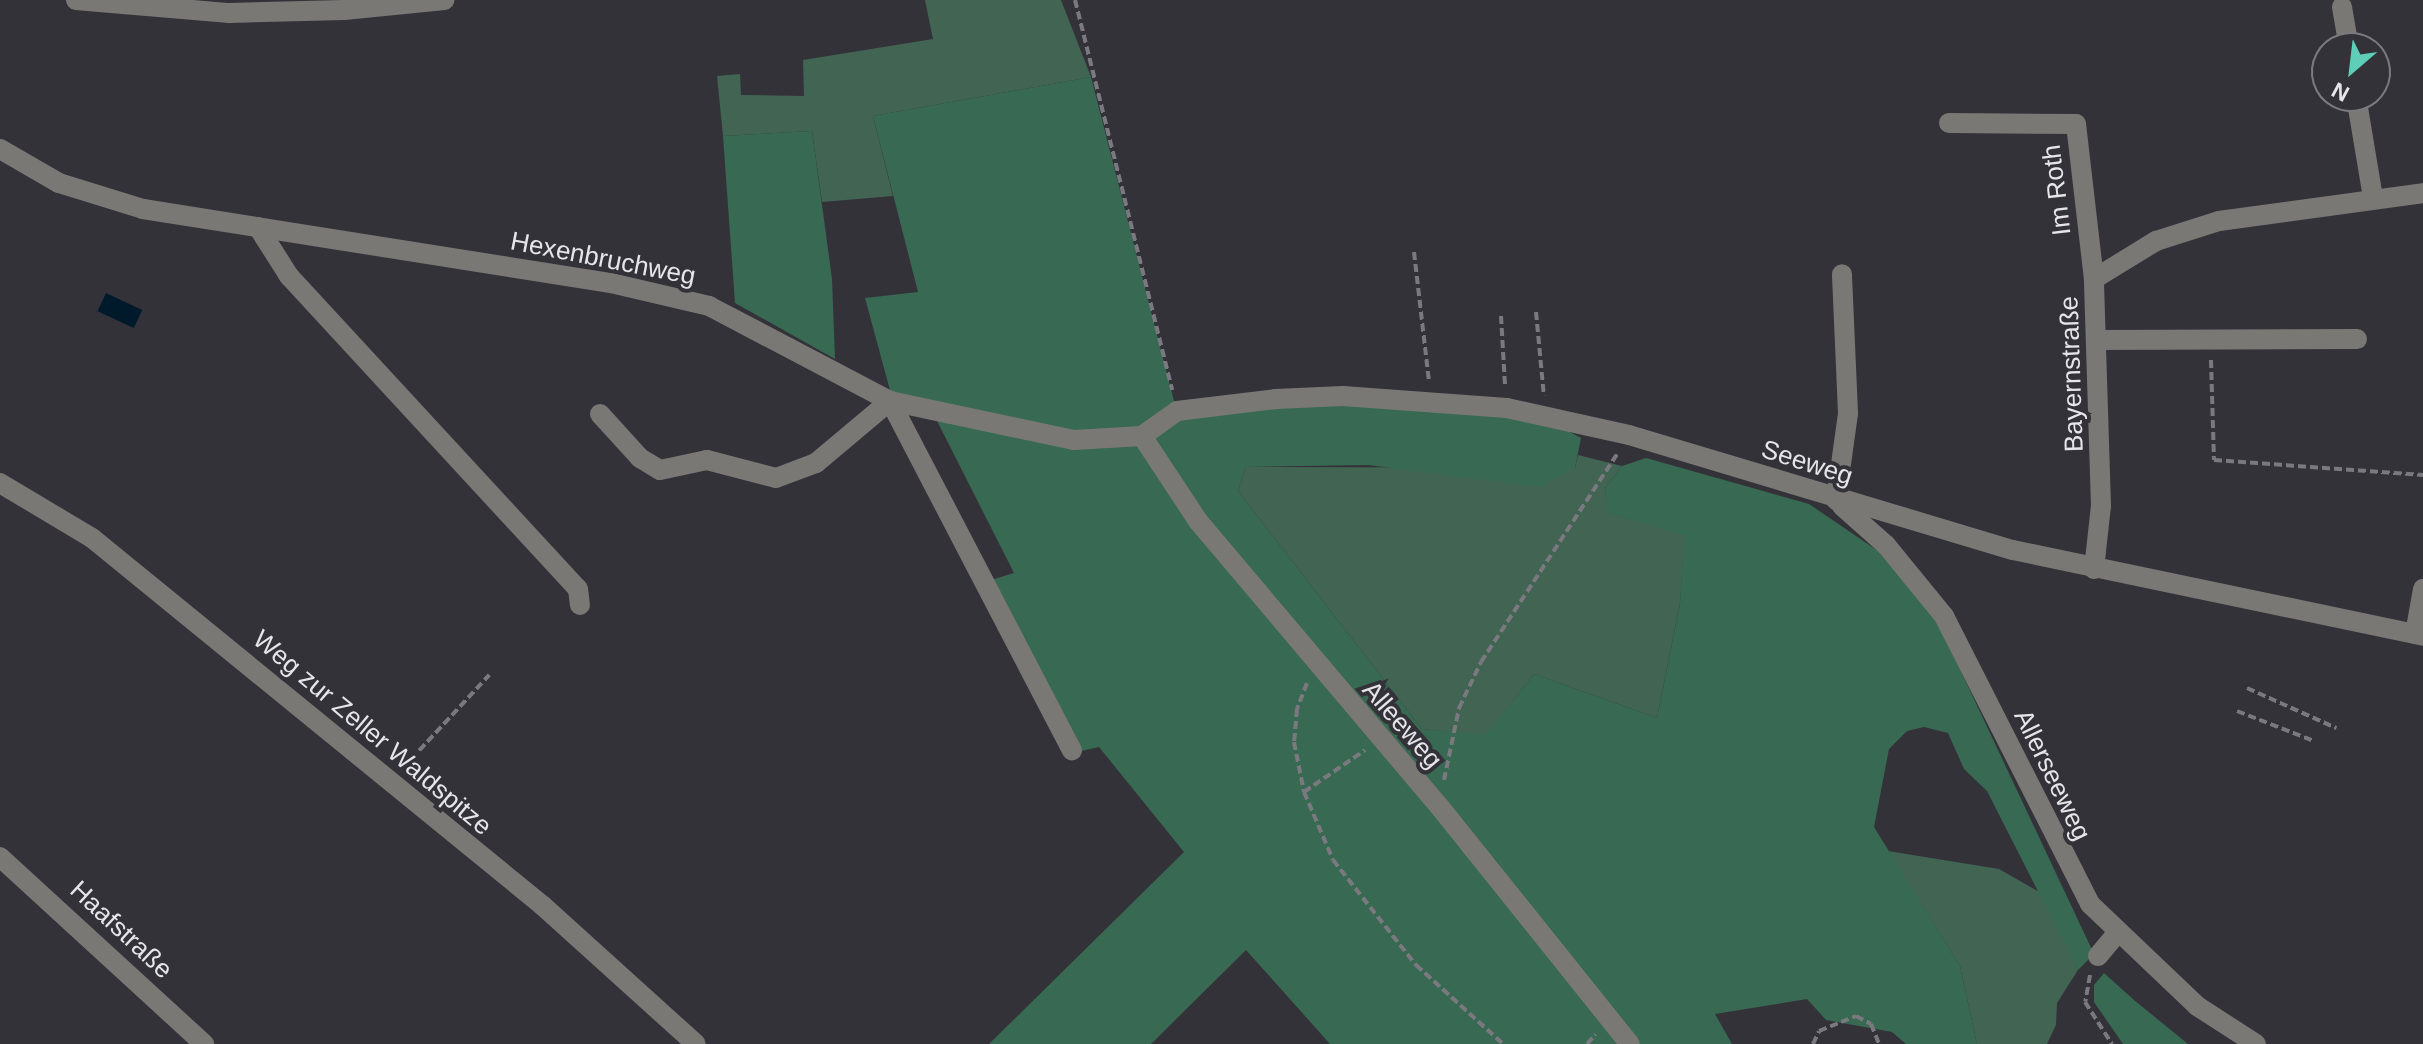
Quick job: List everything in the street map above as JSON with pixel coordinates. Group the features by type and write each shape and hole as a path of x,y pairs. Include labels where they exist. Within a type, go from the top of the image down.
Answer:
{"street":[{"path":"76,0 229,13 344,10 445,0"},
{"path":"2342,7 2346,32"},
{"path":"2359,112 2373,198"},
{"name":"Im Roth","path":"1949,123 2076,124 2094,279"},
{"name":"Hexenbruchweg","path":"0,149 59,183 106,200 611,283 709,306 890,401 1074,440 1142,436"},
{"name":"Bayernstraße","path":"2094,569 2101,506 2099,340 2094,279 2156,241 2219,221 2423,193"},
{"path":"258,227 289,276 578,589 580,605"},
{"path":"1836,500 1848,413 1842,274"},
{"path":"2099,340 2357,339"},
{"name":"Seeweg","path":"1177,411 1317,397 1431,400 1507,408 1629,435 1836,500 2094,569 2419,635 2423,589"},
{"path":"600,414 640,458 660,470 707,460 776,478 816,463 890,401 1072,751"},
{"path":"1142,436 1177,411"},
{"name":"Alleeweg","path":"1142,436 1198,521 1318,668 1439,806 1630,1044"},
{"name":"Weg zur Zeller Waldspitze","path":"0,483 92,538 542,905 696,1044"},
{"name":"Allerseeweg","path":"1836,500 1886,545 1944,616 2047,827 2090,904 2197,1006 2256,1044"},
{"name":"Haafstraße","path":"0,857 204,1044"},
{"path":"2098,956 2117,933"}],"path":[{"path":"1075,0 1177,411"},
{"path":"1414,252 1431,400"},
{"path":"1536,312 1546,415"},
{"path":"1501,316 1507,408"},
{"path":"2211,382 2214,460 2423,475"},
{"path":"1439,806 1459,708 1481,662 1629,435"},
{"path":"1318,668 1297,709 1294,742 1304,792 1333,860 1366,907 1466,1015 1503,1044"},
{"path":"405,766 489,675"},
{"path":"2247,688 2336,728"},
{"path":"2237,711 2314,741"},
{"path":"1304,792 1380,740"},
{"path":"2098,956 2085,986 2085,1002 2112,1044"},
{"path":"1813,1044 1819,1031 1856,1016 1871,1024 1879,1044"}],"green space":[{"path":"925,0 1061,0 1091,77 873,116 893,196 822,202 812,131 723,136 717,76 740,74 741,95 804,96 803,60 933,39"},
{"path":"1091,77 1178,417 1272,404 1438,406 1553,423 1581,438 1575,468 1542,487 1368,465 1246,467 1238,491 1422,729 1486,735 1534,674 1657,718 1680,603 1684,535 1608,513 1605,488 1622,466 1646,458 1809,504 1878,551 1934,614 2094,954 2078,970 1987,791 1964,769 1948,733 1924,727 1907,731 1889,749 1874,827 1960,966 1977,1044 1906,1044 1892,1032 1826,1020 1807,999 1715,1014 1732,1044 1330,1044 1246,950 1151,1044 989,1044 1184,852 1099,747 1077,752 988,581 1014,573 930,407 891,394 865,298 918,292 873,116"},
{"path":"812,131 832,279 835,359 735,303 723,136"},
{"path":"1578,455 1622,466 1605,488 1609,513 1685,534 1680,603 1657,718 1534,674 1486,736 1422,729 1238,491 1246,467 1575,468"},
{"path":"1888,851 1999,869 2043,894 2078,970 2057,1003 2056,1025 2047,1044 1977,1044 1960,966"},
{"path":"2104,973 2188,1044 2123,1044 2094,1002 2094,985"}],"water":[{"path":"106,293 142,310 134,328 98,311"}]}
